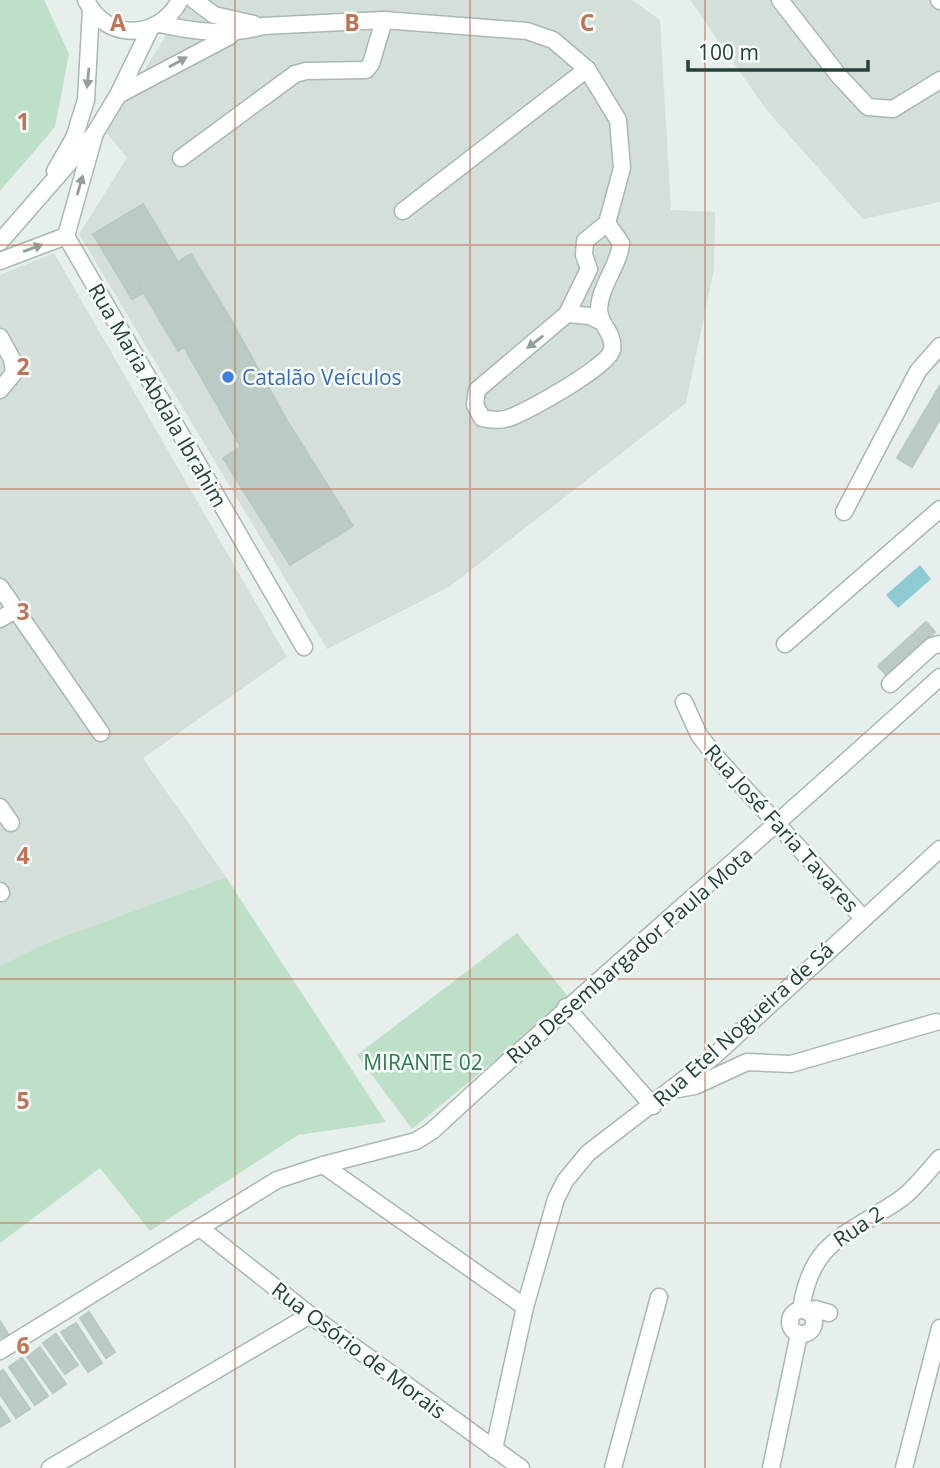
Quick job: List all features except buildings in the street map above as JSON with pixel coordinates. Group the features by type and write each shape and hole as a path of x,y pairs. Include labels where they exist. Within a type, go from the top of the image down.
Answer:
{"street":[{"path":"0,242 77,157 95,133 155,27 180,0"},
{"path":"780,0 839,76 868,107 893,109 940,80"},
{"path":"197,31 207,24 199,4"},
{"path":"199,4 224,19 263,26 383,20 527,31 553,40 586,69 618,120 622,168 607,223 585,241 584,255 589,269 567,314 477,390 475,405 482,418 496,421 514,416 601,365 612,351 611,334 602,323 590,316 567,314"},
{"path":"88,5 110,26 122,30 155,27 244,32"},
{"path":"48,186 81,121 89,82 88,5"},
{"path":"181,158 295,74 306,71 366,70 371,64 383,20"},
{"path":"118,95 219,40 263,26"},
{"path":"403,211 586,69"},
{"path":"0,261 66,236 95,133"},
{"path":"602,323 599,309 608,273 620,254 621,243 607,223"},
{"name":"Rua Maria Abdala Ibrahim","path":"66,236 304,648"},
{"path":"589,269 608,273"},
{"path":"0,337 12,359 14,373 0,390"},
{"path":"844,512 918,371 940,346"},
{"path":"785,644 940,509"},
{"path":"0,587 101,733"},
{"path":"0,619 15,610"},
{"path":"890,684 932,646 940,644"},
{"name":"Rua Desembargador Paula Mota","path":"0,1351 277,1180 416,1141 432,1132 566,1007 778,825 940,677"},
{"name":"Rua José Faria Tavares","path":"684,702 699,735 862,917"},
{"path":"0,807 10,823"},
{"name":"Rua Etel Nogueira de Sá","path":"494,1449 525,1307 556,1199 565,1181 588,1153 675,1089 940,849"},
{"path":"566,1007 653,1105"},
{"path":"675,1089 695,1086 747,1062 791,1064 936,1022"},
{"name":"Rua 2","path":"771,1468 799,1335 813,1329 814,1321 805,1311 805,1281 830,1243 903,1197 940,1158"},
{"path":"323,1165 525,1307"},
{"name":"Rua Osório de Morais","path":"200,1228 310,1315 521,1468"},
{"path":"613,1468 659,1297"},
{"path":"805,1311 815,1309 829,1312"},
{"path":"50,1468 310,1315"},
{"path":"904,1468 940,1328"}],"shaded area":[{"path":"188,0 632,0 660,20 671,210 715,212 714,269 686,403 449,587 327,649 79,234 127,158 106,132"},
{"path":"690,0 940,0 940,202 863,219 765,108"},
{"path":"54,253 287,657 143,758 226,877 46,943 0,966 0,275"}],"green space":[{"path":"0,0 44,0 69,54 55,127 0,191"},
{"path":"226,877 386,1122 298,1135 150,1231 100,1168 0,1243 0,966 46,943"},
{"name":"MIRANTE 02","path":"517,933 570,999 412,1129 357,1055"}],"water":[{"path":"920,565 931,579 898,608 886,595"}],"place":[{"name":"Catalão Veículos","path":"228,377"}]}
